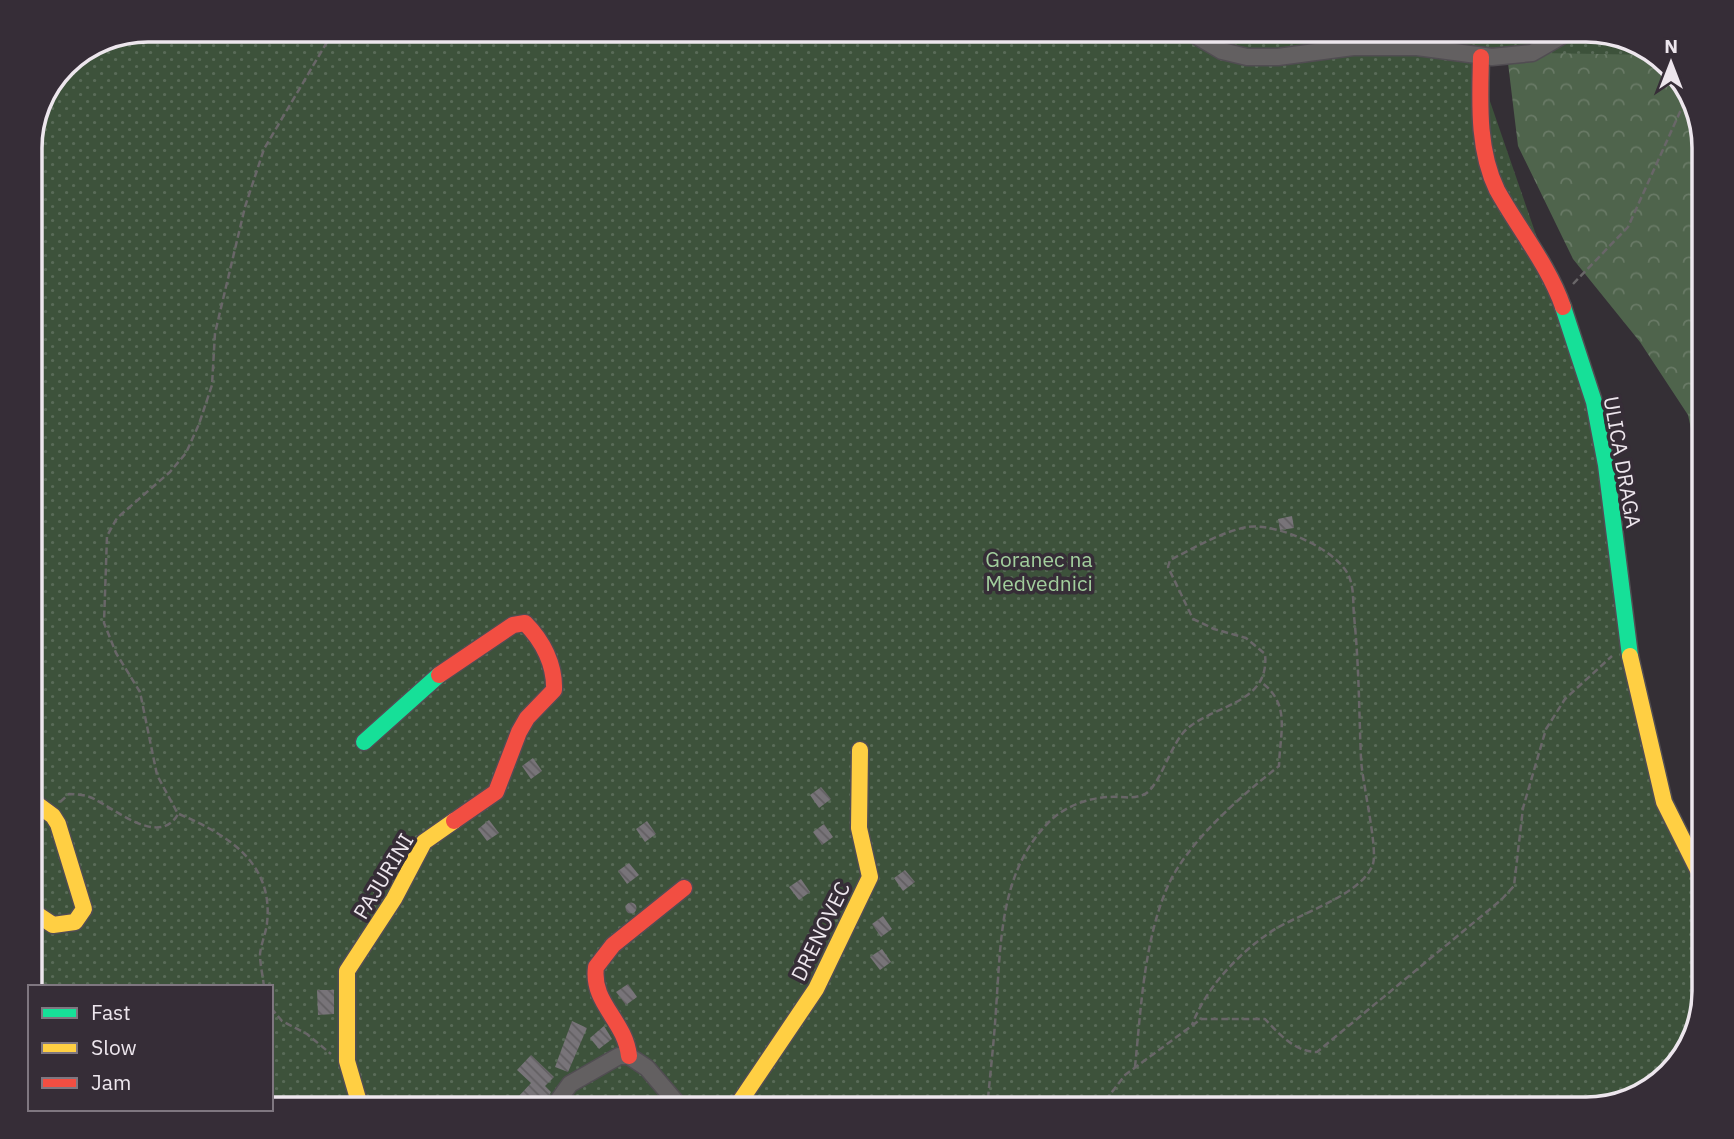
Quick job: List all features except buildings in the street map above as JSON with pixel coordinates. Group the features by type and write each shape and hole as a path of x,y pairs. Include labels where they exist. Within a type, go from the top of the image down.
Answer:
{"street":[{"path":"1207,42 1222,51 1247,57 1278,57 1353,47 1417,47 1481,57 1532,53 1552,42"},
{"name":"ULICA DRAGA","path":"1481,57 1480,117 1486,157 1496,187 1560,298 1594,402 1606,465 1627,642 1664,802 1692,858"},
{"name":"PAJURINI","path":"355,1097 348,1065 346,971 387,911 424,842 496,792 519,732 527,718 554,690 555,671 533,631 525,623 513,625 450,666 364,742"},
{"name":"DRENOVEC","path":"743,1097 816,989 870,877 859,828 860,750"},
{"path":"42,808 53,816 84,909 75,922 53,925 42,915"},
{"path":"629,1056 628,1037 601,999 596,980 596,964 608,948 684,888"},
{"path":"558,1097 570,1084 607,1061 629,1056 647,1068 672,1097"}],"path":[{"path":"264,985 260,954 267,921 265,893 257,872 242,850 223,834 178,814 158,775 140,692 106,630 107,536 117,518 170,472 186,453 199,424 212,385 215,333 245,207 260,160 295,94 327,42"},
{"path":"1560,298 1628,227 1683,106"},
{"path":"988,1097 1002,916 1014,876 1031,843 1052,819 1082,801 1109,797 1133,799 1148,792 1187,729 1238,702 1261,682 1266,671 1265,654 1246,638 1214,629 1194,619 1168,567 1170,561 1205,543 1246,527 1261,526 1310,540 1332,556 1350,577 1360,684 1361,762 1374,862 1364,878 1347,891 1269,933 1216,981 1199,1006 1192,1025"},
{"path":"1108,1097 1125,1074 1201,1019 1265,1018 1281,1036 1305,1052 1317,1052 1501,900 1514,886 1523,808 1546,729 1565,699 1627,642"},
{"path":"1135,1067 1154,929 1167,886 1190,853 1224,814 1279,766 1281,704 1274,691 1261,682"},
{"path":"53,816 69,794 94,799 118,815 152,827 166,825 178,814"},
{"path":"273,1011 282,1021 307,1034 348,1065"}],"green space":[{"name":"Goranec na Medvednici","path":"148,42 1586,42 1620,48 1636,55 1473,52 1604,432 1624,652 1672,806 1692,838 1692,992 1686,1025 1666,1061 1645,1079 1614,1093 1586,1097 273,1097 273,985 42,985 42,141 46,120 64,83 78,68 107,50"},
{"path":"1558,42 1607,44 1633,53 1636,55 1636,98 1679,98 1688,120 1692,148 1692,433 1688,415 1640,342 1573,259 1518,146 1508,63"}],"traffic: fast":[{"path":"1563,307 1594,402 1606,465 1630,656"},
{"path":"364,742 439,675"}],"traffic: slow":[{"path":"1630,656 1664,802 1692,858"},
{"path":"743,1097 816,989 870,877 859,828 860,750"},
{"path":"42,808 58,824 84,909 75,922 53,925 42,918"},
{"path":"358,1097 347,1061 347,971 394,899 424,842 454,821"}],"traffic: jam":[{"path":"1481,57 1481,125 1491,174 1497,190 1550,277 1563,307"},
{"path":"439,675 513,625 525,623 547,654 554,681 554,690 527,718 519,732 496,792 454,821"},
{"path":"629,1056 621,1032 598,991 596,967 613,945 684,888"}]}
